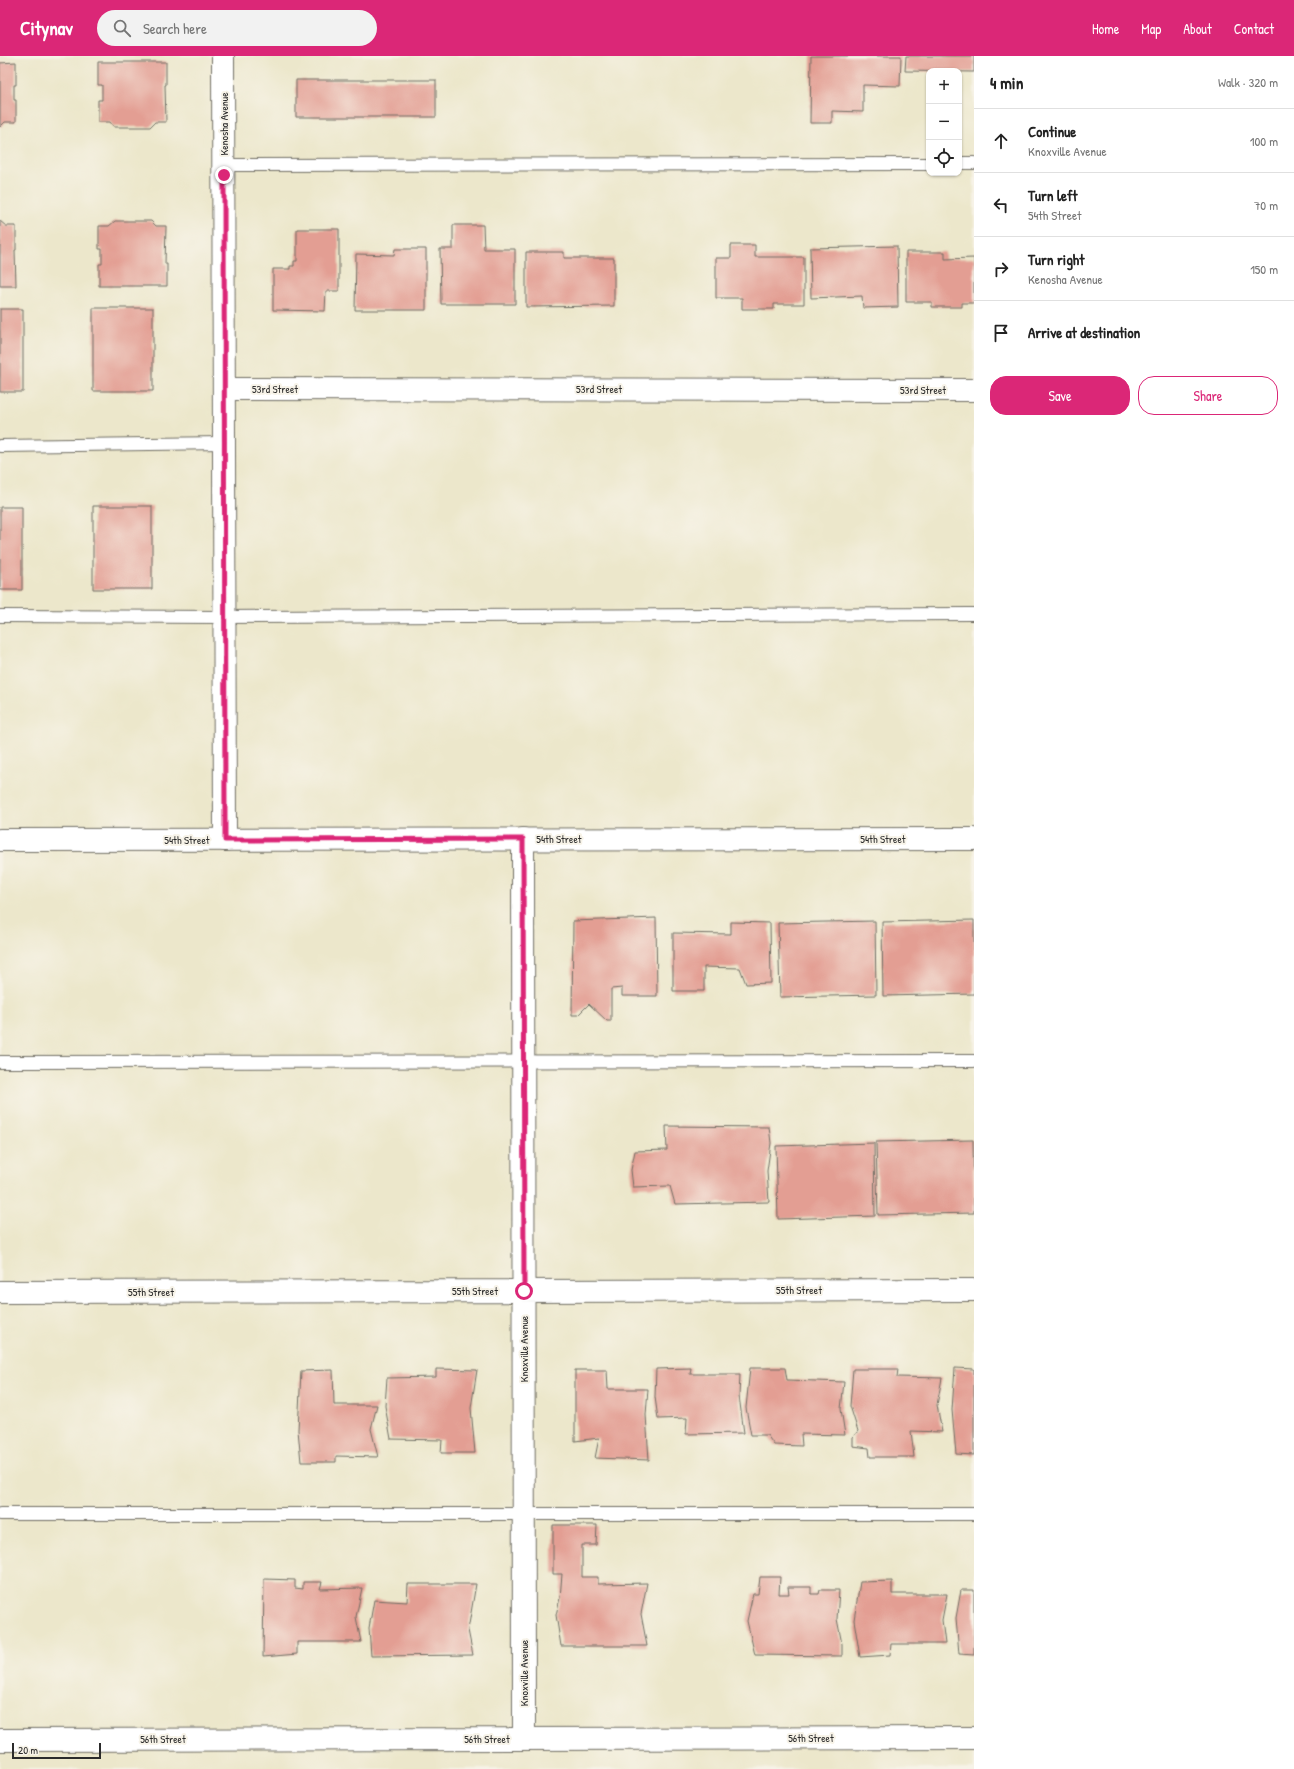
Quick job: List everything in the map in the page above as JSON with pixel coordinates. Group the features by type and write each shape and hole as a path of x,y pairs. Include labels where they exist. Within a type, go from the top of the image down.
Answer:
{"street":[{"name":"Kenosha Avenue","path":"224,56 225,840"},
{"name":"53rd Street","path":"224,389 974,390"},
{"name":"Knoxville Avenue","path":"523,839 524,1738"},
{"name":"54th Street","path":"0,840 974,839"},
{"name":"55th Street","path":"0,1292 974,1290"},
{"name":"56th Street","path":"0,1740 974,1738"}],"lane":[{"path":"962,164 974,163"},
{"path":"224,165 926,164"},
{"path":"0,446 224,443"},
{"path":"0,616 224,617 974,614"},
{"path":"0,1062 974,1061"},
{"path":"0,1514 974,1514"}],"building":[{"path":"811,56 901,56 900,86 863,85 863,112 832,111 832,123 810,123"},
{"path":"906,56 974,56 974,72 962,72 962,68 926,68 926,71 905,71"},
{"path":"16,62 16,85 14,85 14,100 16,100 16,122 5,122 0,127 0,63"},
{"path":"98,62 166,62 166,122 155,122 150,127 114,127 110,122 98,122 98,100 102,100 102,85 98,85"},
{"path":"296,80 436,80 436,117 296,117"},
{"path":"0,221 6,226 16,226 16,286 0,286"},
{"path":"115,221 151,221 156,226 166,226 165,264 167,264 167,286 99,286 99,264 102,264 102,249 99,249 99,226 109,226"},
{"path":"453,225 483,225 484,249 515,249 515,304 441,304 440,249 453,249"},
{"path":"297,229 339,229 339,291 326,291 325,311 273,310 273,269 290,269 290,266 294,266 294,261 297,261"},
{"path":"731,245 755,245 755,257 804,257 804,304 774,304 774,309 742,309 742,298 716,298 716,258 731,258"},
{"path":"897,246 898,307 863,308 862,296 811,298 810,248"},
{"path":"395,249 426,249 426,310 355,310 356,254 394,255"},
{"path":"526,252 564,252 564,258 614,258 614,306 526,307"},
{"path":"906,252 945,252 945,259 974,258 974,303 962,303 962,307 932,307 932,302 906,302"},
{"path":"93,308 153,308 153,391 93,391"},
{"path":"0,309 23,309 23,392 0,392"},
{"path":"93,506 152,506 152,589 93,589"},
{"path":"0,507 22,507 22,590 0,590"},
{"path":"656,918 657,996 622,996 622,988 611,989 611,1021 607,1021 589,1004 578,1015 572,1015 573,921"},
{"path":"974,920 974,994 883,996 882,922"},
{"path":"875,921 876,995 780,997 778,923"},
{"path":"731,922 770,923 771,983 746,984 740,968 704,967 704,991 673,991 673,933 731,934"},
{"path":"666,1126 769,1127 771,1143 767,1171 769,1202 675,1204 670,1186 633,1187 631,1170 635,1151 667,1150"},
{"path":"973,1140 974,1213 878,1215 876,1142"},
{"path":"874,1143 875,1216 778,1219 776,1146"},
{"path":"691,1368 690,1374 740,1374 739,1396 744,1433 686,1434 687,1418 658,1419 655,1397 656,1369"},
{"path":"750,1368 785,1368 787,1380 844,1382 841,1409 845,1435 801,1434 802,1446 774,1445 767,1435 751,1435 746,1408"},
{"path":"955,1368 974,1369 974,1455 956,1454 952,1410"},
{"path":"436,1369 477,1370 471,1408 475,1453 441,1453 442,1440 391,1439 385,1406 387,1378 436,1377"},
{"path":"853,1369 898,1369 897,1377 942,1378 937,1405 942,1432 911,1431 914,1457 870,1457 869,1448 853,1446 853,1437 858,1431 850,1406"},
{"path":"333,1370 334,1405 377,1405 371,1429 378,1457 336,1456 336,1462 301,1462 298,1430 301,1371"},
{"path":"575,1370 607,1370 608,1389 648,1389 646,1415 649,1460 595,1458 599,1438 575,1441"},
{"path":"553,1525 597,1525 596,1545 582,1545 582,1577 598,1577 598,1584 647,1583 641,1614 647,1646 561,1646 556,1615 560,1598 562,1574 553,1574"},
{"path":"760,1577 780,1577 779,1594 789,1594 788,1587 811,1587 811,1594 819,1594 820,1590 839,1590 837,1619 842,1644 842,1656 755,1655 747,1621 753,1594 758,1594"},
{"path":"264,1579 295,1580 295,1588 303,1589 303,1582 322,1582 320,1589 362,1588 356,1617 361,1642 297,1642 297,1654 263,1657"},
{"path":"892,1581 892,1594 947,1594 942,1620 945,1644 891,1644 890,1655 860,1657 854,1620 860,1582"},
{"path":"408,1584 476,1584 468,1630 473,1655 371,1656 369,1628 374,1600 407,1602"},
{"path":"961,1590 974,1590 974,1655 959,1654 956,1618"}],"route":[{"path":"224,175 225,840 523,839 524,1291"}]}
